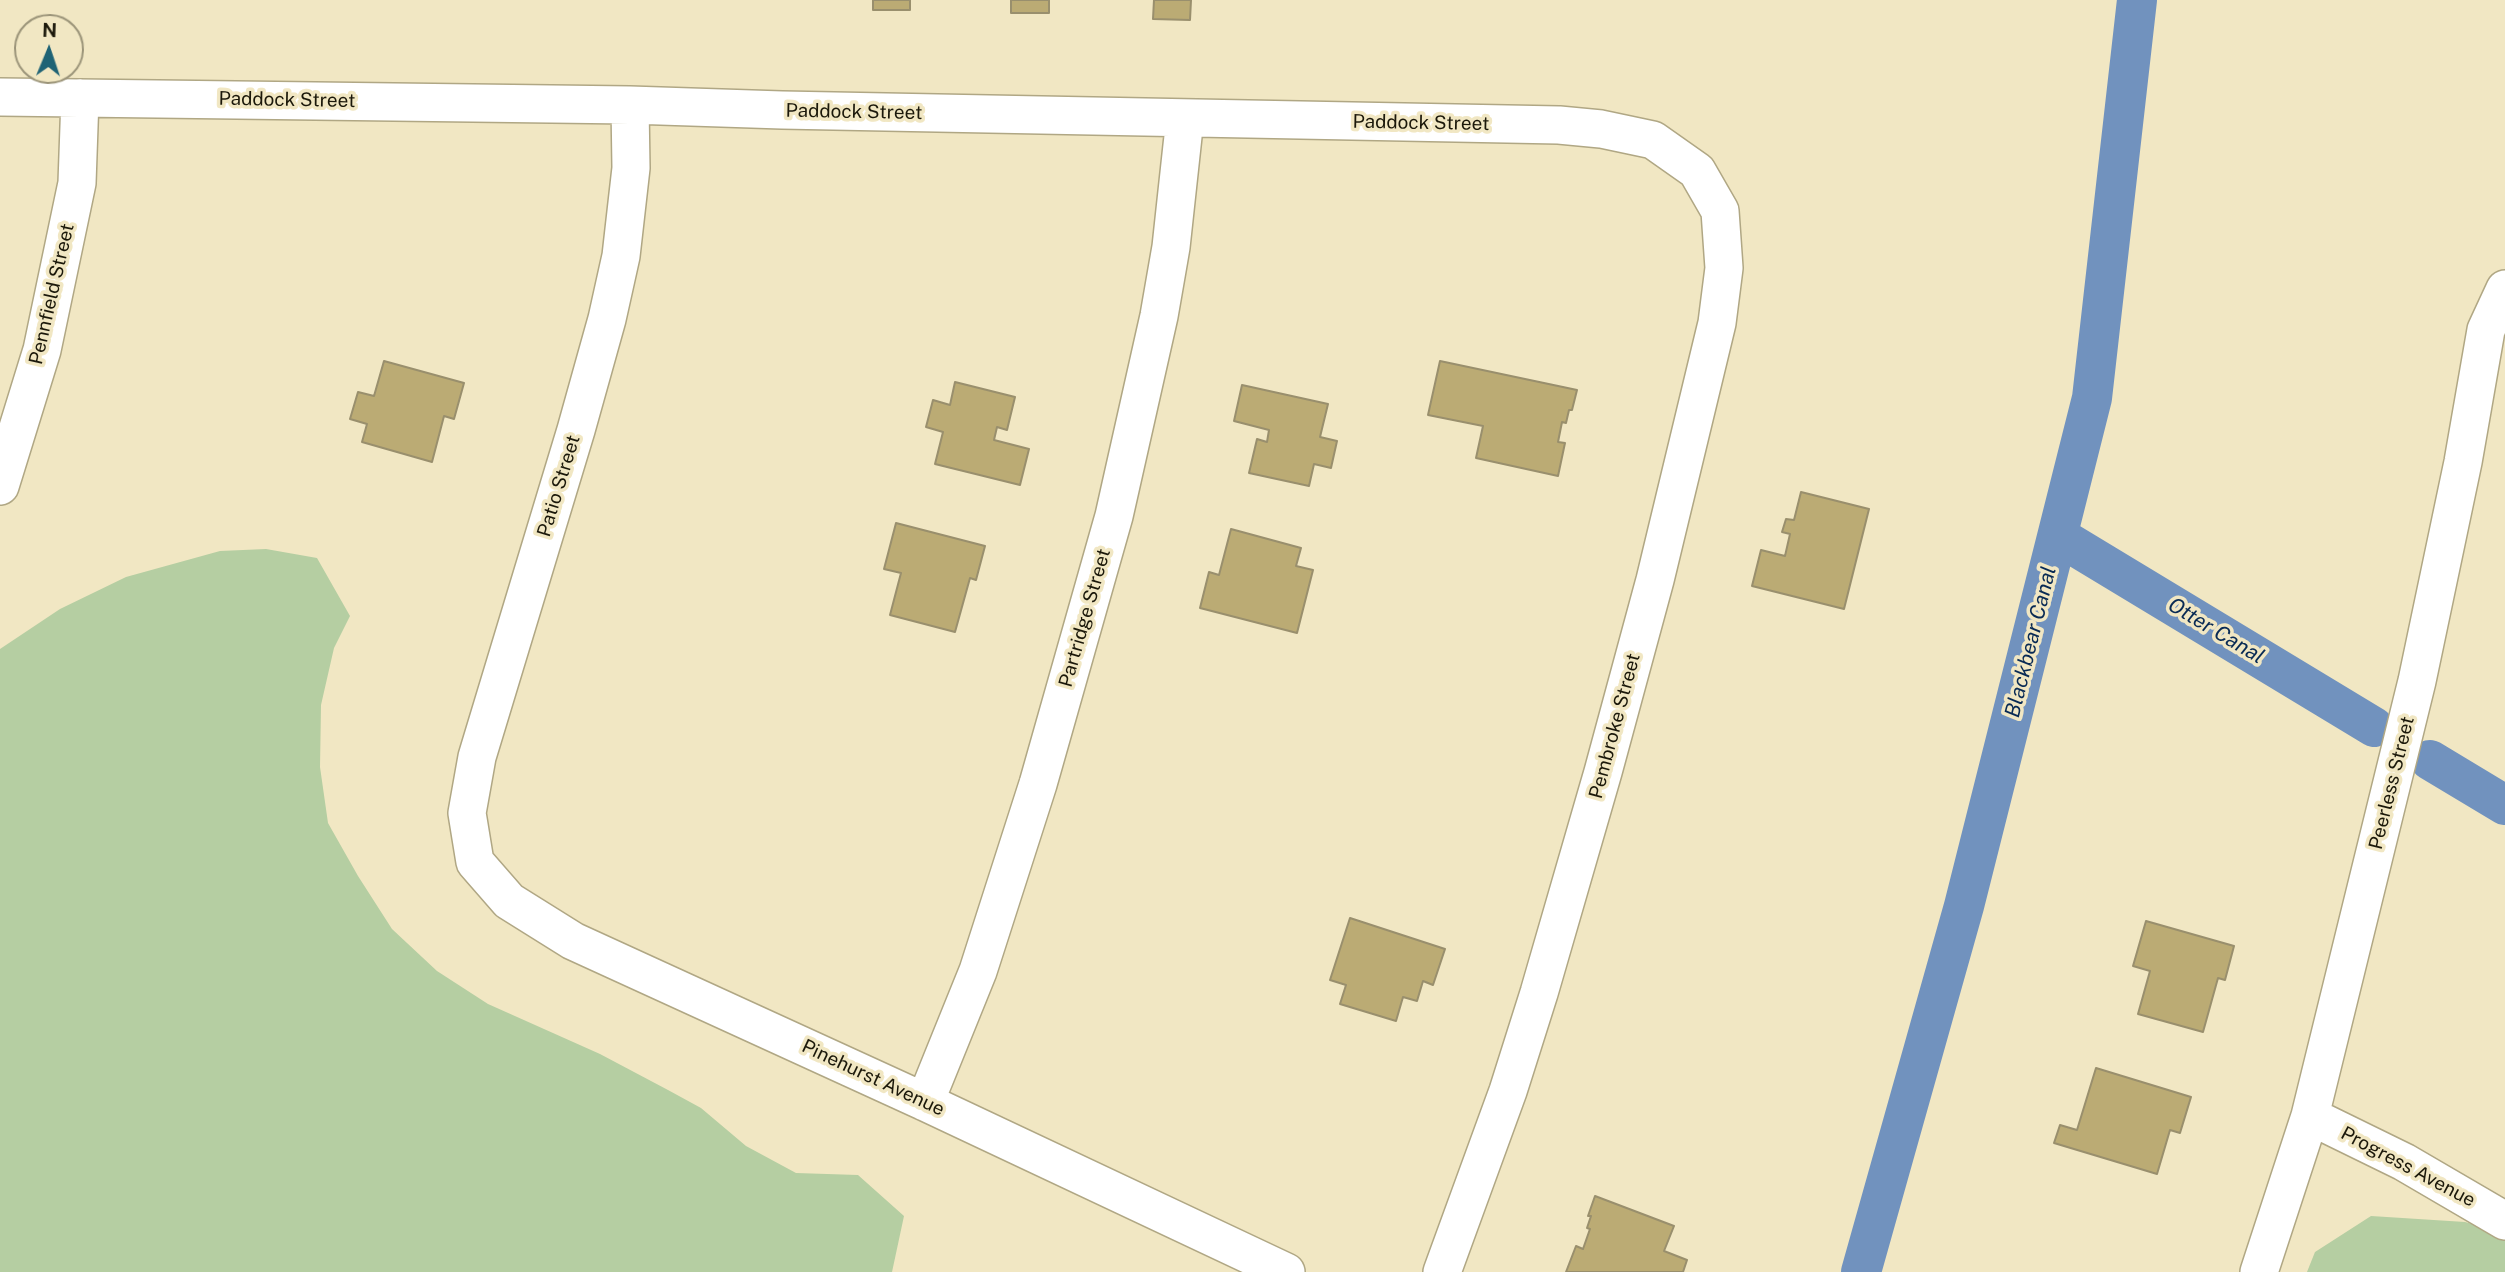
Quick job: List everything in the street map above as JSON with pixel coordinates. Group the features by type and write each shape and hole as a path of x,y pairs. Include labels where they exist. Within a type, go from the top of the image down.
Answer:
{"street":[{"name":"Paddock Street","path":"0,97 630,105 1559,125 1601,129 1653,140 1698,171"},
{"name":"Pennfield Street","path":"0,486 42,350 77,183 80,98"},
{"name":"Patio Street","path":"475,862 467,813 477,757 576,430 607,319 621,256 631,168 630,105"},
{"name":"Partridge Street","path":"925,1102 978,971 1034,796 1114,516 1171,247 1185,118"},
{"name":"Pembroke Street","path":"1442,1272 1508,1091 1550,954 1655,580 1717,323 1724,268 1720,211 1698,171"},
{"name":"Peerless Street","path":"2259,1272 2310,1116 2417,681 2463,462 2486,330 2505,289"},
{"name":"Pinehurst Avenue","path":"475,862 509,901 573,941 925,1102 1286,1272"},
{"name":"Progress Avenue","path":"2310,1116 2404,1162 2505,1221"}],"green space":[{"path":"266,549 317,558 350,616 334,648 321,705 320,767 328,823 392,929 437,971 488,1004 600,1054 701,1108 746,1146 796,1173 858,1175 904,1216 892,1272 0,1272 0,649 60,609 126,577 220,551"},
{"path":"2371,1216 2465,1222 2505,1233 2505,1272 2307,1272 2315,1252"}],"building":[{"path":"873,0 910,0 910,10 873,10"},
{"path":"1011,0 1049,0 1049,13 1011,13"},
{"path":"1154,0 1191,0 1190,20 1153,19"},
{"path":"384,361 464,383 454,419 444,416 432,462 362,442 367,424 350,419 358,392 374,396"},
{"path":"1440,361 1577,390 1566,423 1562,422 1558,442 1565,443 1558,476 1476,458 1483,426 1428,415"},
{"path":"955,382 1015,397 1007,430 997,427 994,440 1029,449 1020,485 935,464 943,432 926,427 933,400 950,405"},
{"path":"1242,385 1328,404 1320,437 1337,441 1331,468 1314,464 1309,486 1249,473 1257,439 1267,442 1269,430 1234,421"},
{"path":"1801,492 1869,509 1844,609 1752,586 1761,550 1785,556 1790,534 1782,532 1786,519 1794,520"},
{"path":"896,523 985,546 976,580 970,578 955,632 890,615 901,573 884,569"},
{"path":"1231,529 1301,548 1296,566 1313,570 1297,633 1200,608 1209,572 1219,575"},
{"path":"1350,918 1445,949 1433,985 1423,981 1417,1001 1403,997 1396,1021 1340,1004 1346,985 1330,980"},
{"path":"2146,921 2234,946 2225,980 2218,978 2203,1032 2138,1014 2150,971 2133,966"},
{"path":"2096,1068 2191,1097 2180,1133 2170,1130 2157,1174 2054,1143 2060,1125 2077,1130"},
{"path":"1595,1196 1674,1226 1664,1251 1687,1260 1683,1272 1566,1272 1576,1246 1583,1249 1590,1229 1587,1228 1591,1216 1588,1216"}],"waterway":[{"name":"Blackbear Canal","path":"1861,1272 1964,906 2092,398 2137,0"},
{"name":"Otter Canal","path":"2058,536 2374,727"},
{"name":"Otter Canal","path":"2430,760 2505,805"}]}
